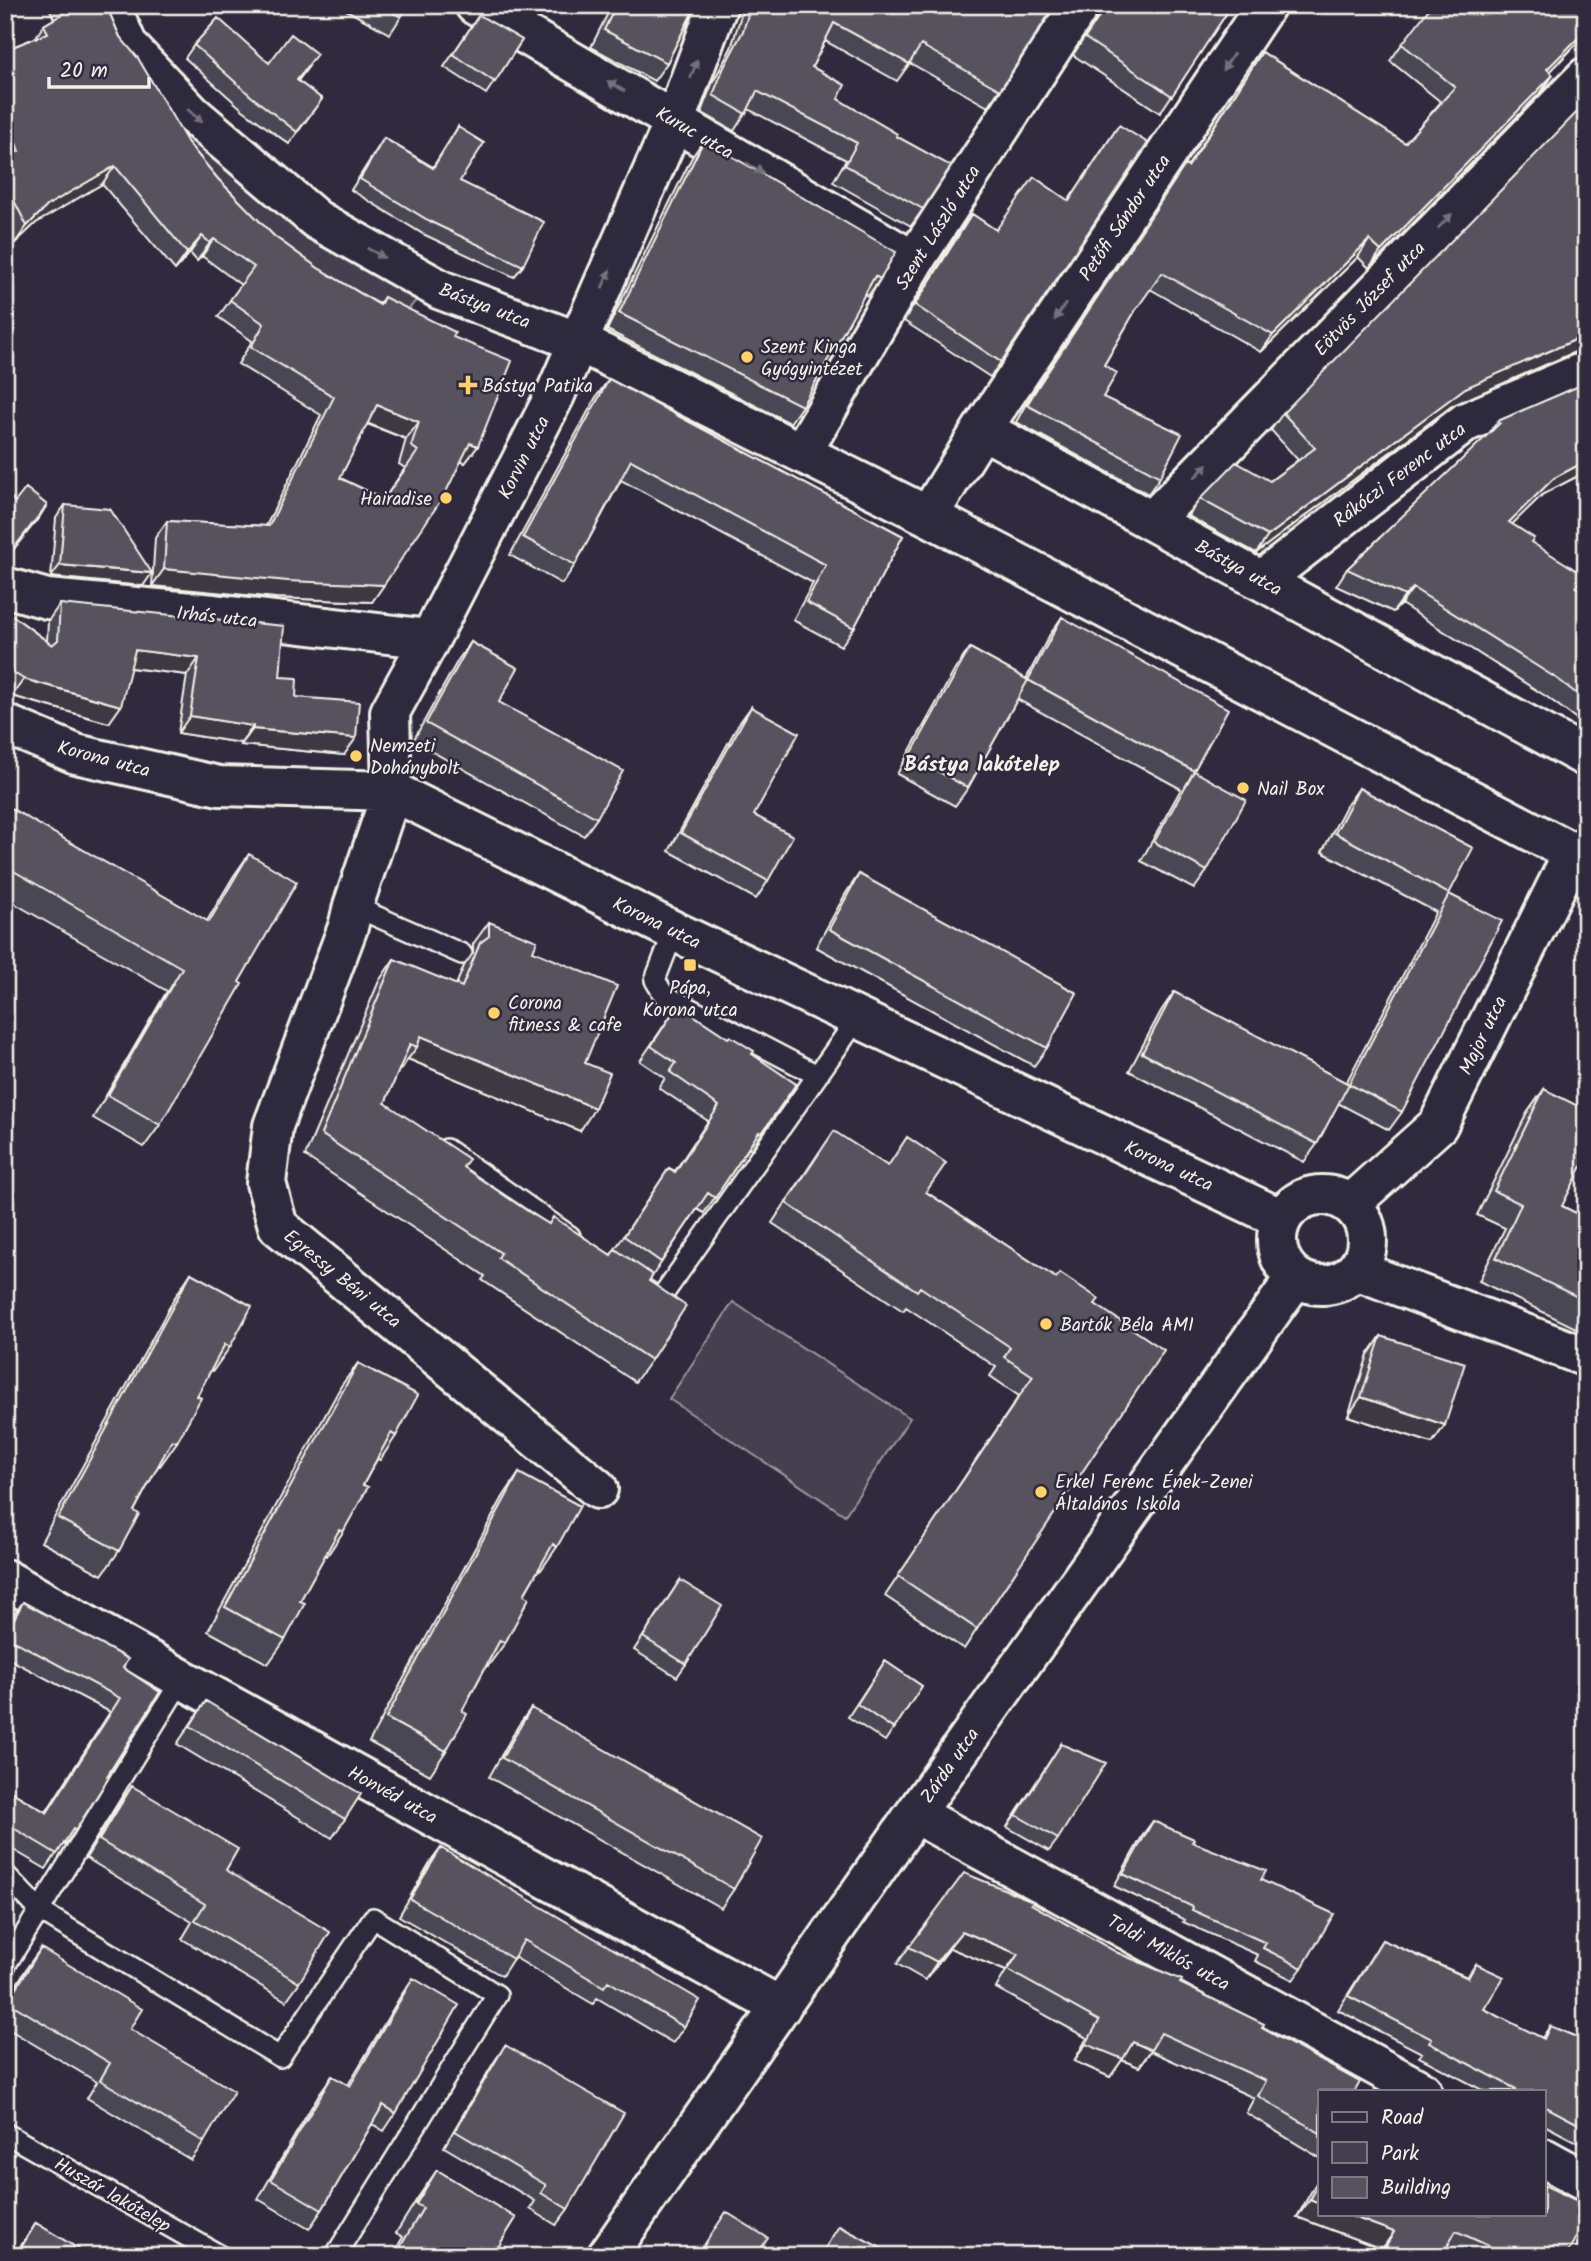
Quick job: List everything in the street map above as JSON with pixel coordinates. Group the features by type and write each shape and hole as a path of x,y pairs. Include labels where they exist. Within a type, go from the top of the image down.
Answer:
{"street":[{"name":"Bástya utca","path":"110,5 128,46 192,114 317,220 441,290 579,342 802,452 1579,849"},
{"name":"Kuruc utca","path":"475,5 914,261"},
{"name":"Korvin utca","path":"392,791 390,712 555,395 675,120 718,5"},
{"name":"Szent László utca","path":"802,452 914,261 1080,5"},
{"name":"Petőfi Sándor utca","path":"982,429 1266,5"},
{"name":"Eötvös József utca","path":"1153,520 1586,77"},
{"name":"Rákóczi Ferenc utca","path":"1262,580 1466,422 1586,371"},
{"name":"Bástya utca","path":"982,429 1586,757"},
{"path":"928,516 982,429"},
{"name":"Irhás utca","path":"5,587 47,600 214,614 430,639"},
{"name":"Korona utca","path":"5,724 76,754 219,786 392,791 674,931 1282,1219"},
{"name":"Egressy Béni utca","path":"392,791 348,927 273,1126 266,1183 278,1226 598,1489"},
{"name":"Major utca","path":"1350,1204 1438,1125 1579,849"},
{"path":"1318,1195 1329,1195 1350,1204 1363,1220 1368,1241 1356,1270 1348,1277 1327,1285 1310,1283 1296,1277 1279,1255 1277,1237 1282,1219 1297,1202 1318,1195"},
{"path":"1356,1270 1586,1357"},
{"name":"Zárda utca","path":"607,2256 916,1812 1296,1277"},
{"name":"Honvéd utca","path":"5,1579 182,1679 782,2007"},
{"name":"Toldi Miklós utca","path":"916,1812 1420,2090"},
{"path":"1546,2159 1586,2181"}],"lane":[{"path":"353,906 461,954"},
{"path":"674,931 654,980 664,995 817,1075"},
{"path":"627,1276 660,1299 857,1019"},
{"path":"426,1135 582,1245"},
{"path":"5,1966 182,1679"},
{"path":"5,1874 40,1911 281,2057 373,1918 497,1995 335,2256"},
{"name":"Huszár lakótelep","path":"5,2133 221,2256"}],"green space":[{"path":"187,131 418,298 404,315 328,280 261,230 180,140"},
{"path":"733,1302 910,1418 845,1515 669,1399"}],"building":[{"path":"69,5 106,5 120,37 138,58 188,143 218,179 274,236 318,268 380,305 384,297 455,332 453,337 512,361 478,446 470,443 445,494 384,585 288,581 164,569 167,521 269,526 334,397 251,347 264,324 230,300 254,267 214,239 210,243 202,236 187,253 115,166 48,205 27,226 5,183 5,159 19,151 5,116 5,50 48,33 44,25 71,9","holes":["377,405 419,422 411,446 418,451 384,499 340,478"]},
{"path":"379,5 408,5 401,17"},
{"path":"616,5 696,5 667,63 604,30"},
{"path":"751,5 1055,5 1000,90 921,45 909,64 834,23 812,67 845,85 838,99 897,134 896,136 951,166 923,209 845,165 857,143 757,91 746,114 713,95 743,31"},
{"path":"1107,5 1232,5 1172,96 1085,38"},
{"path":"1432,5 1586,5 1586,30 1547,69 1553,75 1381,251 1369,240 1273,335 1162,273 1135,311 1104,365 1117,373 1103,397 1182,434 1160,477 1027,405 1185,165 1188,167 1262,52 1405,143 1455,87 1402,44"},
{"path":"479,15 522,40 495,82 453,54"},
{"path":"218,18 269,63 291,34 317,54 297,80 322,99 297,132 252,97 194,45"},
{"path":"1586,103 1586,216 1583,219 1586,223 1586,335 1465,388 1268,536 1200,499 1236,462 1270,481 1315,448 1283,413"},
{"path":"1119,125 1148,143 1001,362 915,305 972,214 996,230 1034,177 1069,201"},
{"path":"458,127 484,143 460,181 544,222 523,266 431,222 360,179 384,138 433,168"},
{"path":"704,140 896,252 880,279 875,276 802,406 619,313"},
{"path":"5,374 10,401 5,402"},
{"path":"609,379 903,536 854,628 806,602 826,565 631,460 575,565 523,537"},
{"path":"1586,383 1586,461 1554,478 1509,522 1534,538 1531,542 1584,575 1576,587 1586,594 1586,701 1559,680 1413,588 1405,596 1347,569 1500,423 1498,421"},
{"path":"26,488 47,505 5,556 5,490 15,502"},
{"path":"65,505 110,509 152,573 60,565"},
{"path":"60,604 284,626 280,677 297,678 296,697 359,702 356,738 253,729 253,726 190,716 199,658 135,650 121,706 24,679 5,668 5,610 52,645 58,640"},
{"path":"1062,617 1228,709 1194,771 1028,680"},
{"path":"471,642 518,668 499,702 623,771 597,818 426,723"},
{"path":"970,648 1028,680 968,788 910,756"},
{"path":"751,707 799,733 754,815 793,836 768,881 681,833"},
{"path":"1194,771 1246,800 1207,871 1154,842"},
{"path":"1359,788 1473,848 1449,894 1335,833"},
{"path":"5,805 209,922 249,854 297,882 239,982 242,984 160,1125 108,1095 182,968 5,866"},
{"path":"859,874 1077,993 1047,1048 829,929"},
{"path":"1449,894 1502,921 1402,1112 1349,1084"},
{"path":"489,922 537,941 533,951 617,986 585,1063 610,1073 595,1108 421,1036 417,1047 410,1044 385,1103 469,1159 463,1167 529,1212 549,1224 553,1217 611,1255 615,1249 653,1275 649,1281 686,1306 651,1360 498,1258 501,1253 321,1134 394,959 462,987 480,943 489,936"},
{"path":"1174,992 1349,1084 1317,1144 1142,1053"},
{"path":"678,1005 728,1038 730,1036 754,1051 752,1054 796,1084 762,1133 759,1132 715,1198 708,1193 661,1262 624,1236 669,1168 675,1172 719,1106 670,1072 676,1063 651,1046"},
{"path":"1544,1089 1586,1110 1586,1158 1562,1206 1586,1218 1586,1301 1496,1258 1521,1204 1494,1191"},
{"path":"834,1131 888,1166 907,1137 946,1163 926,1192 1056,1278 1060,1273 1099,1299 1095,1304 1164,1350 977,1629 898,1576 1033,1376 1004,1357 1010,1347 920,1287 917,1291 786,1203"},
{"path":"191,1273 252,1306 230,1347 225,1344 197,1396 201,1398 177,1442 172,1440 134,1511 139,1514 119,1551 58,1518"},
{"path":"1381,1336 1465,1363 1445,1425 1361,1397"},
{"path":"358,1363 418,1395 396,1436 391,1433 363,1485 368,1487 343,1532 339,1530 300,1601 305,1603 285,1640 225,1607"},
{"path":"519,1473 580,1506 557,1547 553,1544 524,1595 529,1598 505,1643 500,1640 462,1711 467,1714 446,1751 386,1718"},
{"path":"680,1580 722,1606 686,1664 643,1637"},
{"path":"23,1602 128,1659 123,1668 160,1692 75,1831 73,1829 57,1854 5,1823 5,1788 47,1813 120,1698 5,1636"},
{"path":"885,1661 922,1686 894,1729 857,1704"},
{"path":"206,1701 361,1794 345,1819 190,1726"},
{"path":"531,1708 762,1839 734,1889 502,1758"},
{"path":"1061,1744 1106,1763 1058,1839 1016,1815"},
{"path":"132,1786 238,1849 226,1870 330,1932 299,1983 195,1920 205,1904 99,1840"},
{"path":"1153,1821 1194,1839 1192,1842 1266,1871 1261,1880 1334,1914 1302,1968 1263,1948 1266,1943 1192,1910 1193,1907 1123,1874"},
{"path":"441,1848 700,2000 684,2027 608,1981 604,1987 524,1940 513,1959 410,1899"},
{"path":"964,1873 1033,1901 1031,1904 1118,1953 1182,1980 1180,1983 1264,2024 1262,2028 1360,2082 1356,2090 1318,2090 1318,2132 1258,2096 1266,2081 1161,2033 1151,2050 1133,2042 1123,2059 1086,2044 1099,2021 1008,1970 1018,1954 962,1931 937,1962 909,1947"},
{"path":"1382,1940 1468,1978 1476,1964 1504,1977 1484,2009 1544,2039 1550,2026 1586,2041 1586,2128 1546,2107 1546,2090 1516,2090 1429,2043 1432,2039 1348,1996"},
{"path":"41,1948 142,2009 130,2029 234,2091 204,2142 100,2080 110,2063 8,2002"},
{"path":"413,1978 459,2005 396,2113 383,2105 322,2210 271,2180 332,2076 350,2086"},
{"path":"505,2045 624,2113 568,2209 541,2193 546,2185 455,2131"},
{"path":"437,2170 516,2218 495,2252 488,2248 483,2256 395,2256 423,2208 416,2204"},
{"path":"1318,2185 1318,2203 1310,2200"},
{"path":"1546,2186 1586,2205 1586,2218 1566,2256 1511,2256 1456,2231 1442,2256 1380,2256 1394,2232 1351,2216 1546,2216"},
{"path":"726,2212 768,2238 756,2256 697,2256"},
{"path":"36,2223 90,2256 16,2256"},
{"path":"839,2226 885,2250 881,2256 820,2256"}],"place":[{"name":"Szent Kinga Gyógyintézet","path":"747,357"},
{"name":"Bástya Patika","path":"468,385"},
{"name":"Hairadise","path":"446,498"},
{"name":"Nemzeti Dohánybolt","path":"356,756"},
{"name":"Nail Box","path":"1243,788"},
{"name":"Pápa, Korona utca","path":"690,965"},
{"name":"Corona fitness & cafe","path":"494,1013"},
{"name":"Bartók Béla AMI","path":"1046,1324"},
{"name":"Erkel Ferenc Ének-Zenei Általános Iskola","path":"1041,1492"}],"district":[{"name":"Bástya lakótelep","path":"982,764"}]}
